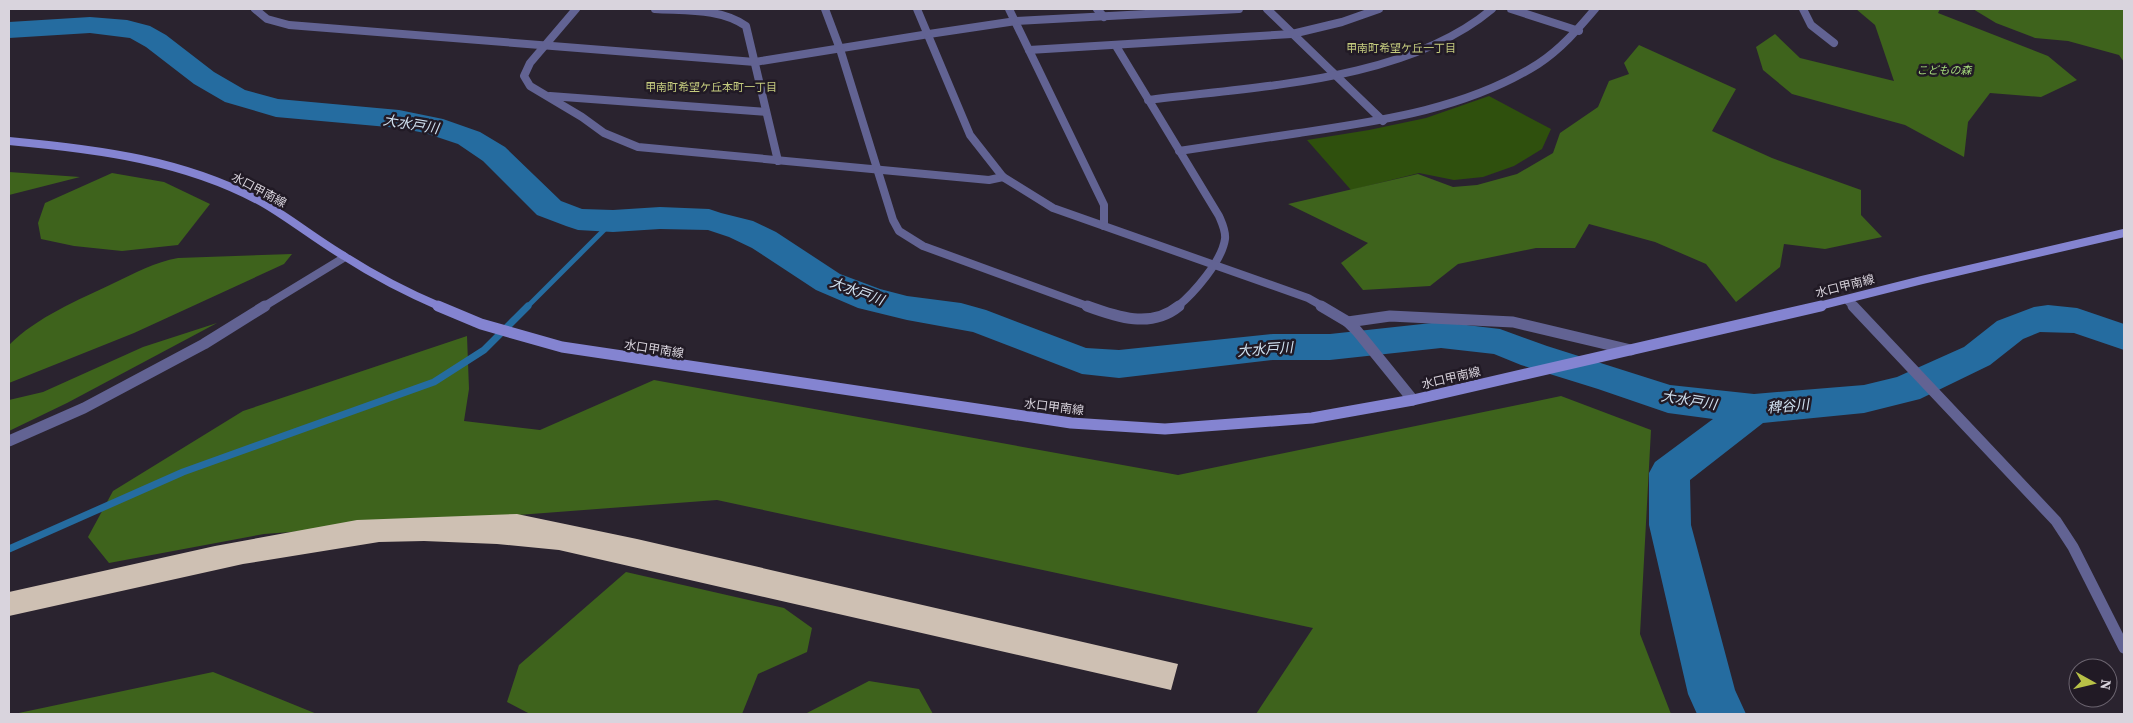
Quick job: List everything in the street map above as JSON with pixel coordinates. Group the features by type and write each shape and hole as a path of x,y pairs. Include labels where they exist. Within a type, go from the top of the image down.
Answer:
{"main road":[{"name":"水口甲南線","path":"9,141 86,148 161,163 219,183 264,204 345,258 412,295 472,320 562,347 1071,423 1165,429 1312,418 1413,400 1847,300 1922,280 2124,233"}],"street":[{"path":"255,9 267,19 289,25 755,62 1016,21 1239,9"},
{"path":"576,9 530,63 524,76 530,86 604,133 638,147 989,180 1003,177"},
{"path":"654,9 713,13 737,20 747,30 778,161"},
{"path":"825,9 840,49 893,220 899,231 910,239 1114,316 1141,320 1167,315 1188,300 1223,246 1225,236 1223,224 1116,46"},
{"path":"917,9 970,135 1003,177 1053,208 1308,298 1348,322 1378,355 1413,400"},
{"path":"1009,9 1104,205 1104,226"},
{"path":"1097,9 1104,17"},
{"path":"1267,9 1383,121"},
{"path":"1029,50 1292,34 1342,22 1379,9"},
{"path":"1148,100 1337,76 1424,50 1480,19 1492,9"},
{"path":"1511,9 1578,31"},
{"path":"1180,151 1383,121 1452,103 1504,82 1541,61 1578,31 1595,9"},
{"path":"1803,9 1812,25 1834,43"},
{"path":"546,95 766,112"},
{"path":"9,441 84,408 204,344 345,258"},
{"path":"1847,300 2056,521 2073,547 2124,648"},
{"path":"1348,322 1390,316 1513,322 1631,350"}],"green space":[{"name":"こどもの森","path":"1856,9 1940,9 1938,13 2048,56 2077,80 2041,97 1990,93 1968,122 1964,157 1905,125 1792,94 1763,70 1756,47 1775,34 1800,58 1894,81 1875,25"},
{"path":"1973,9 2124,9 2124,62 2119,55 2068,41 2035,38 1996,23"},
{"path":"1639,45 1736,89 1712,131 1772,158 1861,190 1861,215 1882,237 1825,249 1784,244 1780,267 1736,302 1706,264 1655,242 1589,224 1575,248 1536,248 1458,264 1430,286 1363,290 1341,263 1368,243 1288,204 1418,174 1453,187 1477,185 1517,174 1553,153 1560,133 1598,107 1609,81 1629,74 1624,63"},
{"path":"1489,96 1551,129 1542,149 1514,166 1483,177 1454,180 1419,173 1351,190 1307,140 1426,118"},
{"path":"9,172 80,177 9,195"},
{"path":"112,173 164,182 210,204 178,245 122,251 74,246 41,239 38,223 45,203"},
{"path":"292,254 284,264 134,333 9,383 9,345 20,335 58,310 137,272 161,262 178,258"},
{"path":"217,323 67,403 9,431 9,400 43,392 143,347"},
{"path":"467,336 469,389 464,421 540,430 654,380 1178,475 1561,396 1651,430 1640,634 1671,714 1256,714 1313,628 717,500 264,534 109,563 88,537 113,491 243,411"},
{"path":"626,572 784,608 812,628 807,652 758,674 742,714 530,714 507,702 519,665"},
{"path":"213,672 317,714 14,714"},
{"path":"869,681 919,689 933,714 805,714"}],"building":[{"path":"517,514 637,539 1178,664 1171,690 559,550 497,544 424,541 379,542 243,564 9,616 9,592 215,546 357,520"}],"waterway":[{"name":"大水戸川","path":"9,30 90,25 127,28 140,32 156,41 204,78 235,96 276,108 399,119 432,125 469,138 494,154 549,208 578,219 613,221 660,218 709,220 741,229 764,240 828,282 871,299 907,308 961,316 986,323 1082,361 1119,364 1273,347 1330,347 1441,335 1500,342 1534,356 1611,379 1668,399 1754,409"},
{"path":"9,549 183,472 434,382 484,350 613,221"},
{"name":"稗谷川","path":"1754,409 1864,399 1906,389 1977,356 2010,330 2034,320 2048,318 2077,321 2124,337"},
{"name":"稗谷川","path":"1722,714 1712,694 1670,525 1669,473 1754,409"}],"district":[{"name":"甲南町希望ケ丘一丁目","path":"1401,48"},
{"name":"甲南町希望ケ丘本町一丁目","path":"711,87"}]}
